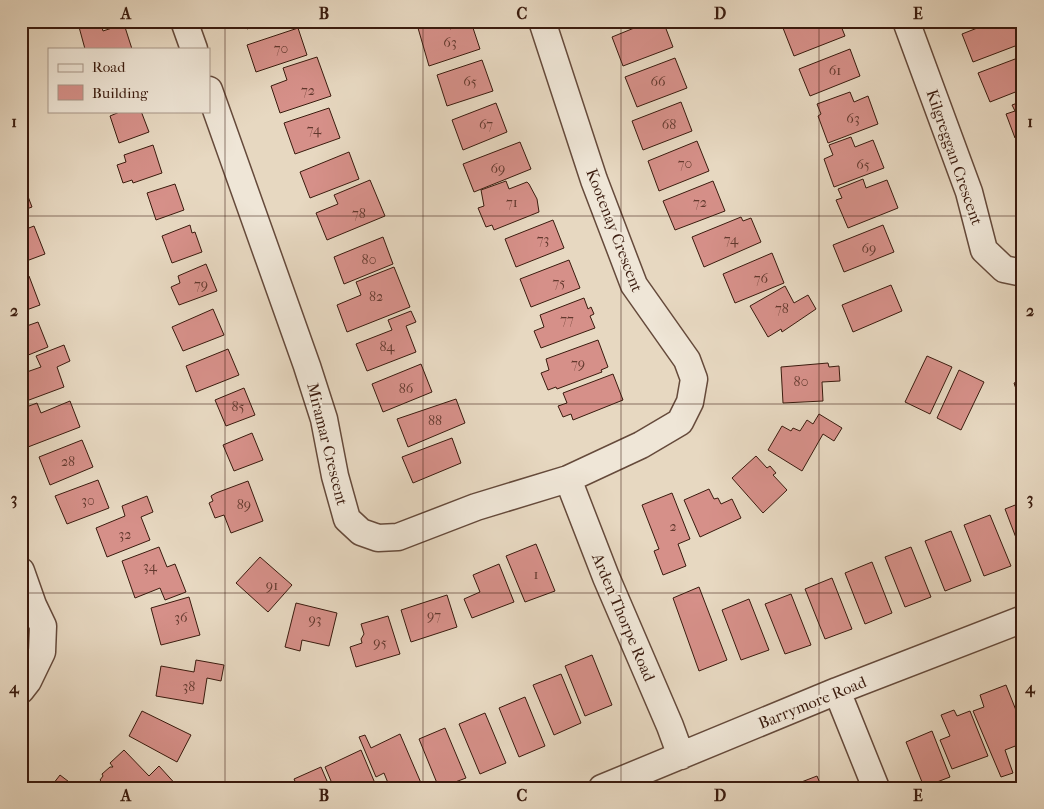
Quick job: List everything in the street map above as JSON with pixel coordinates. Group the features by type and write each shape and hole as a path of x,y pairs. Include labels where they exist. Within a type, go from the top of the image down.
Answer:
{"street":[{"path":"184,21 194,48"},
{"name":"Kootenay Crescent","path":"542,21 594,180 634,285 656,320 687,360 694,379 690,402 680,422 641,445 568,479"},
{"name":"Kilgreggan Crescent","path":"906,21 961,168 984,250 1004,269 1023,274"},
{"name":"Miramar Crescent","path":"210,93 305,358 324,419 334,476 347,519 362,532 378,538 398,536 476,507 568,479"},
{"name":"Arden Thorpe Road","path":"568,479 606,577 670,726 680,756"},
{"path":"21,571 43,626 42,652 28,681 21,690"},
{"name":"Barrymore Road","path":"602,788 838,691 1023,619"},
{"path":"838,691 876,788"}],"building":[{"path":"100,21 103,31 124,24 132,48 85,48 79,27"},
{"path":"244,21 269,21 247,29"},
{"path":"438,21 447,21 450,29 471,22 480,49 429,66 418,28"},
{"path":"643,21 663,21 673,47 623,66 612,37 644,24"},
{"path":"800,21 839,21 845,36 794,56 783,28"},
{"path":"995,21 1016,21 1023,43 973,62 962,34"},
{"path":"298,28 307,55 256,72 247,45"},
{"path":"850,49 860,76 810,96 799,69"},
{"path":"1023,56 1023,89 990,102 978,73"},
{"path":"317,57 331,96 280,113 271,86 287,80 283,68"},
{"path":"675,58 687,88 637,107 625,77"},
{"path":"482,60 493,91 447,106 437,75"},
{"path":"850,92 854,102 868,96 878,124 828,143 818,116 821,114 817,104"},
{"path":"1023,101 1023,135 1015,138 1006,114 1015,111 1012,105"},
{"path":"681,102 692,131 643,150 632,121"},
{"path":"496,103 507,132 463,150 452,120"},
{"path":"329,108 340,138 295,154 284,123"},
{"path":"120,112 141,112 149,132 119,143 110,116"},
{"path":"851,137 855,147 873,140 884,168 834,187 824,159 833,155 829,145"},
{"path":"697,141 709,171 659,191 648,161"},
{"path":"520,142 531,169 474,192 463,164"},
{"path":"153,145 162,173 133,183 132,180 123,183 117,165 126,162 124,155"},
{"path":"349,152 359,179 310,198 300,172"},
{"path":"21,178 32,207 21,211"},
{"path":"863,179 866,188 887,180 898,208 848,228 836,200 842,198 838,189"},
{"path":"370,180 385,216 327,240 316,213 338,204 334,195"},
{"path":"506,181 509,189 527,182 537,199 539,212 494,230 492,225 486,227 478,208 484,206 481,190"},
{"path":"713,181 725,211 675,230 663,201"},
{"path":"175,184 184,210 156,220 147,193"},
{"path":"741,217 743,221 751,218 761,242 704,267 692,237"},
{"path":"553,220 564,248 516,267 505,239"},
{"path":"190,225 192,233 195,232 202,252 172,263 162,236"},
{"path":"883,225 894,252 844,272 833,245"},
{"path":"34,226 45,254 21,263 21,231"},
{"path":"383,237 393,264 344,284 334,257"},
{"path":"772,253 784,283 735,303 723,274"},
{"path":"569,260 580,288 531,307 520,279"},
{"path":"206,264 217,291 179,305 171,287 180,283 178,276"},
{"path":"394,267 410,307 347,332 337,305 361,295 356,282"},
{"path":"29,276 40,305 21,312 21,279"},
{"path":"891,285 902,311 853,332 842,305"},
{"path":"785,286 794,303 808,295 816,309 782,332 781,329 768,337 750,306"},
{"path":"584,298 588,309 591,307 594,314 590,316 595,328 541,348 534,331 544,327 540,315"},
{"path":"213,309 224,335 183,351 172,327"},
{"path":"411,311 416,322 406,326 416,352 367,371 356,344 392,330 388,320"},
{"path":"38,322 48,347 21,358 21,328"},
{"path":"598,340 608,367 601,370 602,372 557,389 556,387 548,390 541,373 549,370 546,359"},
{"path":"64,345 70,361 57,367 64,387 21,403 21,374 41,367 36,356"},
{"path":"228,349 239,375 196,392 186,366"},
{"path":"927,356 952,367 930,414 905,402"},
{"path":"828,363 829,367 839,366 840,381 822,382 823,401 783,403 781,367"},
{"path":"421,364 432,392 383,412 372,384"},
{"path":"959,370 984,382 961,430 937,418"},
{"path":"613,374 623,400 573,420 571,414 563,417 558,406 567,403 563,393"},
{"path":"1023,380 1023,410 1014,383"},
{"path":"244,388 255,415 226,426 215,400"},
{"path":"456,399 465,423 408,447 397,419"},
{"path":"70,401 80,427 28,447 21,429 21,409 37,403 41,413"},
{"path":"819,414 842,428 834,441 823,434 802,471 768,450 782,426 791,431 793,428 800,431 807,420 813,424"},
{"path":"252,433 263,460 234,471 223,445"},
{"path":"452,438 461,463 413,483 402,457"},
{"path":"82,440 93,467 50,485 39,457"},
{"path":"756,456 767,468 770,466 776,473 773,475 787,490 763,513 732,478"},
{"path":"98,480 109,508 67,524 55,496"},
{"path":"248,481 263,521 231,533 224,515 215,518 209,503 213,501 211,496"},
{"path":"709,489 714,499 718,498 721,504 732,499 741,518 700,537 684,500"},
{"path":"672,493 690,539 678,544 686,566 663,575 654,551 659,549 642,505"},
{"path":"147,496 153,512 141,517 150,540 107,557 96,528 125,516 122,506"},
{"path":"1023,502 1023,556 1005,509"},
{"path":"990,515 1011,566 984,576 964,525"},
{"path":"951,531 971,581 945,591 925,541"},
{"path":"536,544 555,591 525,602 506,556"},
{"path":"159,547 167,567 175,564 186,592 165,600 160,588 135,598 122,561"},
{"path":"911,547 931,597 905,607 885,557"},
{"path":"260,557 292,585 268,612 236,583"},
{"path":"872,562 892,613 865,624 845,573"},
{"path":"499,564 514,602 472,618 464,599 480,592 473,575"},
{"path":"832,578 852,629 825,639 805,589"},
{"path":"699,587 727,660 699,671 673,598"},
{"path":"791,594 811,645 785,654 765,604"},
{"path":"447,595 457,627 411,642 401,610"},
{"path":"189,597 200,635 161,645 151,608"},
{"path":"749,599 769,650 741,660 722,610"},
{"path":"296,603 337,613 329,646 302,640 300,651 285,647"},
{"path":"388,616 400,654 356,667 350,647 362,643 361,639 364,634 361,624"},
{"path":"592,655 612,705 585,716 565,666"},
{"path":"196,660 224,665 221,681 207,678 203,704 156,696 161,666 194,672"},
{"path":"561,674 581,723 554,735 533,685"},
{"path":"1006,685 1023,728 1023,743 1005,750 1013,773 1001,777 973,711 984,707 980,695"},
{"path":"525,697 545,746 519,757 499,708"},
{"path":"954,710 957,716 970,711 988,756 952,769 940,740 950,736 941,715"},
{"path":"142,711 191,735 177,762 129,736"},
{"path":"485,713 506,763 480,774 459,724"},
{"path":"445,728 466,778 439,788 419,739"},
{"path":"932,731 950,777 924,787 906,742"},
{"path":"400,734 421,783 409,788 390,788 384,773 376,777 359,737 365,735 371,748"},
{"path":"124,750 149,776 159,766 179,788 156,788 154,785 151,788 107,788 100,780 103,776 102,774 110,767 113,767 110,763"},
{"path":"361,750 377,788 334,788 325,767"},
{"path":"321,767 330,788 298,788 294,779"},
{"path":"60,775 77,788 50,788"},
{"path":"817,776 822,788 792,788 791,786"}]}
